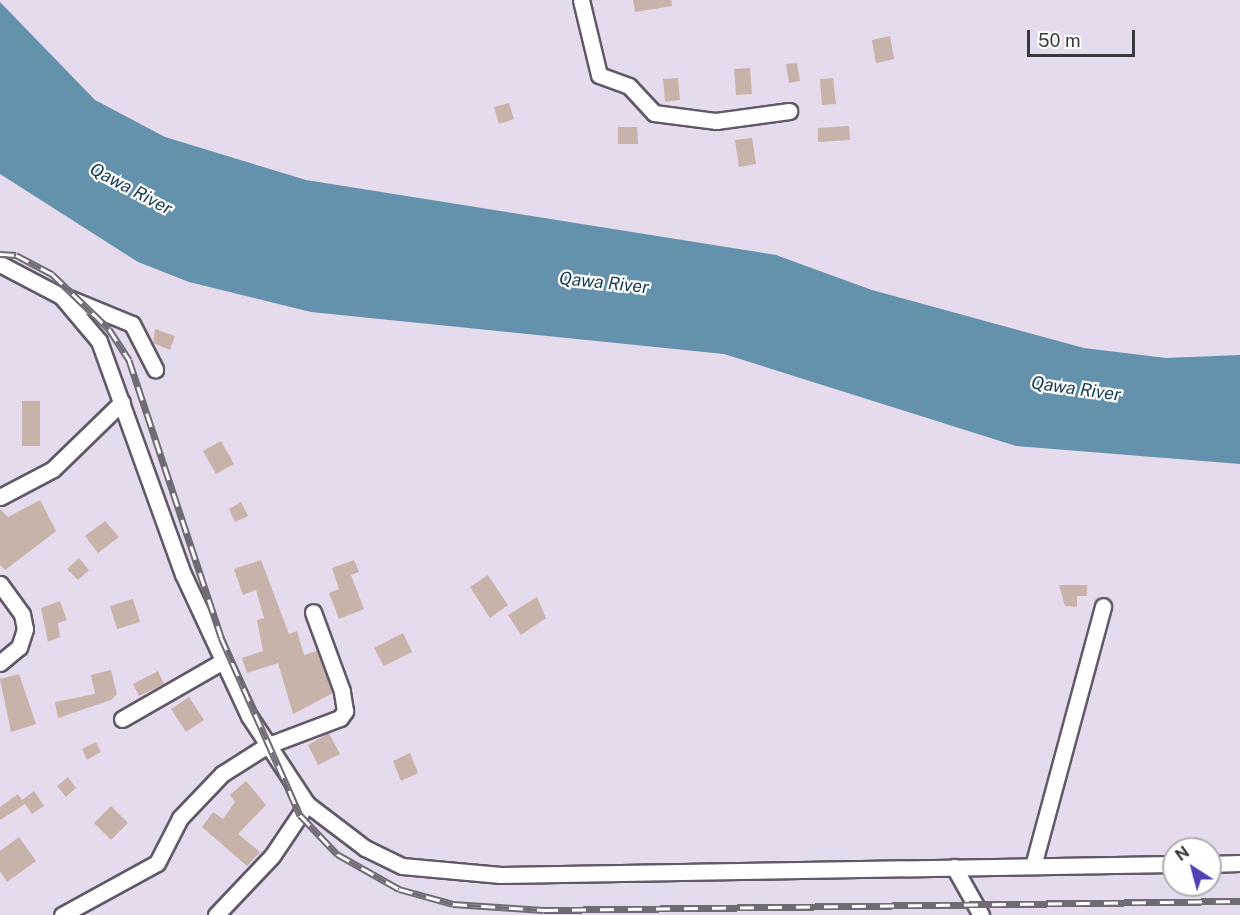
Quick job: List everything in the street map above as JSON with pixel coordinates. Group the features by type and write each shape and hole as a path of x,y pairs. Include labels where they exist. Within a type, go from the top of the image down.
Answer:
{"street":[{"path":"581,0 598,75 629,86 654,113 716,121 789,111"},
{"path":"0,264 61,296 132,324 155,369"},
{"path":"61,296 99,341 168,537 221,662 266,746 307,804 365,848 402,866 452,874 1162,864"},
{"path":"0,497 53,469 122,402"},
{"path":"0,584 22,615 25,629 19,646 0,663"},
{"path":"1033,866 1103,606"},
{"path":"62,915 157,862 197,795 266,746 332,723 345,711 313,612"},
{"path":"122,719 221,662"},
{"path":"216,915 272,856 307,804"},
{"path":"1222,864 1240,863"},
{"path":"954,867 981,915"}],"water":[{"name":"Qawa River","path":"0,2 95,100 165,137 306,180 776,255 872,290 1084,348 1166,358 1240,355 1240,464 1016,446 724,354 311,312 189,282 138,262 0,174"}],"building":[{"path":"633,0 671,0 672,6 635,12"},
{"path":"890,36 894,59 876,63 872,40"},
{"path":"797,63 800,81 789,83 786,64"},
{"path":"750,68 752,94 736,95 734,69"},
{"path":"678,78 680,100 665,102 663,79"},
{"path":"833,78 836,104 822,105 820,79"},
{"path":"509,103 514,119 499,124 494,107"},
{"path":"849,126 850,140 818,142 818,128"},
{"path":"618,127 637,127 638,144 618,144"},
{"path":"752,138 756,164 739,167 735,140"},
{"path":"155,329 175,336 170,350 153,343"},
{"path":"22,401 40,401 40,446 22,446"},
{"path":"221,441 234,464 216,474 203,451"},
{"path":"40,500 56,531 5,570 0,565 0,509 8,517"},
{"path":"241,502 248,516 235,522 229,509"},
{"path":"105,521 119,537 98,553 85,536"},
{"path":"79,558 89,570 78,580 67,569"},
{"path":"261,560 289,634 297,631 304,655 317,651 333,693 293,714 278,663 247,673 242,658 263,651 257,620 264,618 256,590 243,595 234,569"},
{"path":"354,560 359,572 351,575 364,609 339,619 329,593 339,589 332,568"},
{"path":"488,575 508,605 490,618 470,587"},
{"path":"1059,585 1087,585 1087,596 1077,596 1077,607 1065,606"},
{"path":"537,597 546,618 521,635 508,615"},
{"path":"133,599 140,622 117,629 110,606"},
{"path":"60,601 67,620 58,623 60,637 48,642 41,608"},
{"path":"403,633 412,652 384,666 374,648"},
{"path":"111,670 117,694 111,700 58,718 55,702 95,694 91,675"},
{"path":"158,671 164,684 139,696 133,684"},
{"path":"19,674 36,724 11,732 0,679"},
{"path":"189,697 204,720 186,732 171,709"},
{"path":"329,733 340,754 318,765 308,745"},
{"path":"96,742 101,752 87,760 82,749"},
{"path":"410,753 418,773 401,781 393,761"},
{"path":"68,777 76,788 66,797 57,786"},
{"path":"246,781 266,805 238,834 260,852 247,866 202,827 213,812 223,819 235,802 230,795"},
{"path":"34,791 44,806 32,814 22,800"},
{"path":"18,794 25,804 0,820 0,807"},
{"path":"111,806 128,823 111,840 94,823"},
{"path":"19,837 36,861 7,882 0,871 0,851"}],"railway":[{"path":"0,254 16,255 52,274 109,329 129,360 221,637 300,815 337,854 399,889 453,904 544,910 1240,901"}]}
